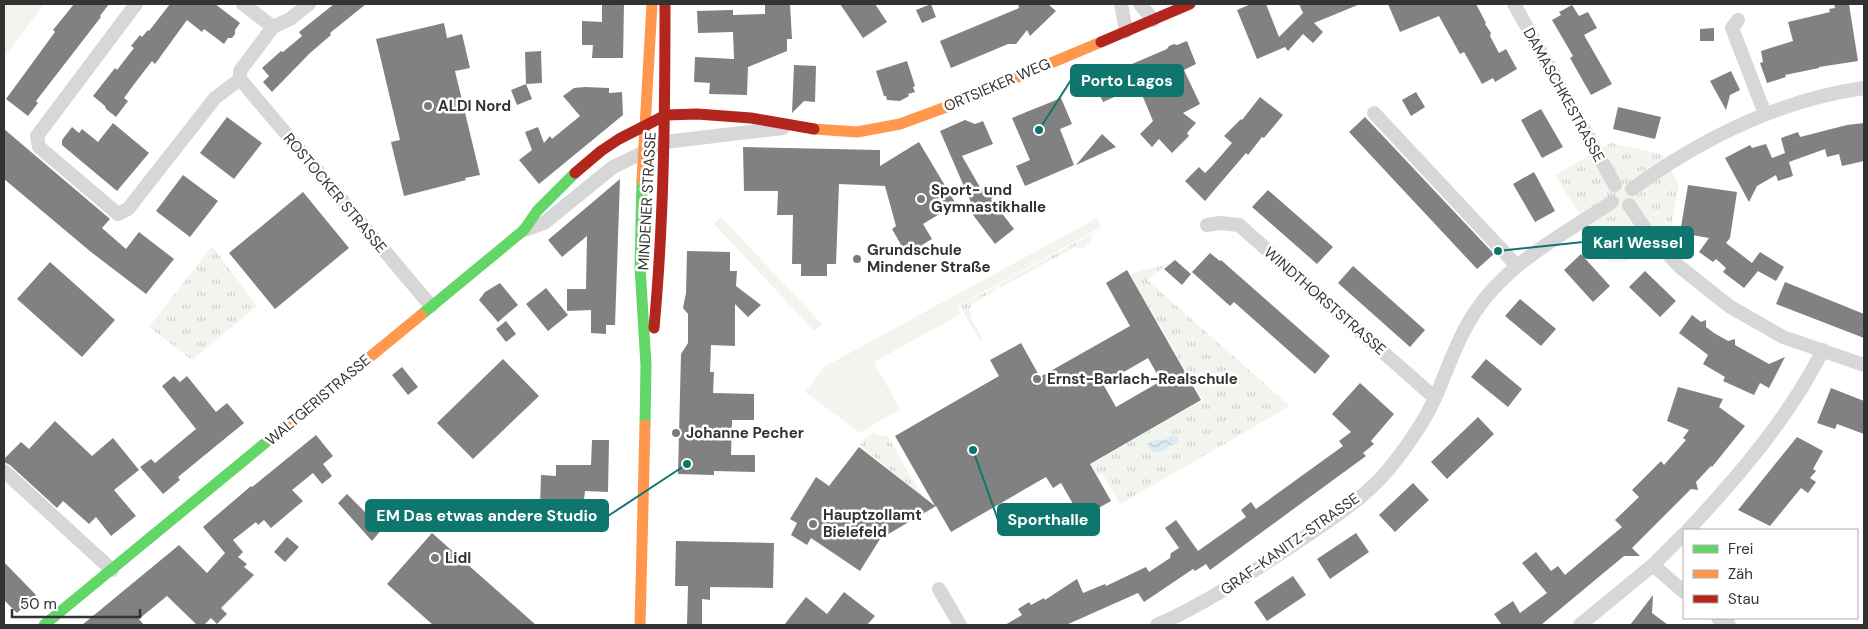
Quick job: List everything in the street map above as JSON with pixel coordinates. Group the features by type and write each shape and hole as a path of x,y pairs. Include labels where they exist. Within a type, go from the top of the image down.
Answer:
{"street":[{"path":"136,4 37,136 39,148 118,214 128,209 215,98 240,79 240,71 273,27 290,19 309,4"},
{"path":"243,4 273,27"},
{"name":"MINDENER STRASSE","path":"640,625 646,400 646,365 640,267 641,207 647,125 652,4"},
{"name":"MINDENER STRASSE","path":"646,400 659,273 666,115 665,4"},
{"path":"1121,4 1126,31"},
{"path":"1140,4 1153,20"},
{"name":"ORTSIEKER WEG","path":"647,125 666,115 697,114 751,118 796,127 857,132 911,121 1190,4"},
{"name":"DAMASCHKESTRASSE","path":"1514,4 1616,185"},
{"path":"1738,20 1732,28 1765,114"},
{"name":"ROSTOCKER STRASSE","path":"240,79 431,306"},
{"path":"1632,189 1658,170 1699,145 1765,114 1801,101 1864,88"},
{"path":"1374,113 1517,266"},
{"name":"WALTGERISTRASSE","path":"44,625 524,230 537,211 601,151 619,139 647,125"},
{"name":"ORTSIEKER WEG","path":"665,142 796,127"},
{"name":"WALTGERISTRASSE","path":"524,230 544,222 613,167 665,142"},
{"path":"1629,205 1620,207 1612,202 1610,193 1616,185 1624,184 1632,189"},
{"path":"1629,205 1633,197 1632,189"},
{"name":"GRAF-KANITZ-STRASSE","path":"1157,625 1189,611 1223,592 1344,510 1387,472 1422,423 1435,398 1460,337 1475,312 1494,288 1517,266 1612,202"},
{"path":"1629,205 1655,240 1680,267 1729,306 1777,334 1864,365"},
{"name":"WINDTHORSTSTRASSE","path":"1207,225 1220,223 1239,225 1435,398"},
{"path":"1689,529 1757,451 1810,376 1823,350"},
{"path":"4,471 112,570"},
{"path":"1580,625 1653,565 1683,535"},
{"path":"1653,565 1683,591"},
{"path":"939,589 960,625"}],"green space":[{"path":"4,4 44,4 4,58"},
{"path":"1611,143 1661,154 1679,184 1671,228 1629,261 1609,262 1555,175"},
{"path":"721,217 822,324 814,331 714,224"},
{"path":"1097,218 1101,227 958,306 961,314 874,362 900,409 860,433 805,392 824,367"},
{"path":"1093,233 1092,239 1084,248 1073,248 1000,288 998,285"},
{"path":"212,246 257,306 192,360 149,327"},
{"path":"1169,263 1147,280 1290,406 1120,504 1102,473 1097,475 1091,464 1203,400 1130,274"},
{"path":"995,287 997,290 972,304 969,309 971,318 983,340 980,341 960,306"},
{"path":"874,433 880,436 887,435 928,506 928,516 911,487 860,445 865,438"}],"water":[{"path":"1172,435 1177,436 1179,440 1176,444 1160,452 1151,451 1147,445 1153,441 1164,440"}],"building":[{"path":"74,4 109,4 36,101 38,103 28,116 6,99 55,32 53,30"},
{"path":"170,4 215,4 240,23 232,38 228,38 224,44 204,29 202,32 187,20 155,64 152,61 124,98 128,101 116,117 93,96 134,48 131,46 140,35 142,37 149,31"},
{"path":"334,4 366,4 330,33 331,35 310,53 272,92 263,82 269,76 262,68 302,36 299,32"},
{"path":"602,4 624,4 623,58 592,58 593,45 582,45 582,21 602,22"},
{"path":"765,4 790,4 792,39 787,39 787,51 748,67 747,95 709,94 710,83 694,82 695,57 734,59 733,32 698,33 697,11 733,10 733,15 765,14"},
{"path":"840,4 875,4 887,22 863,38"},
{"path":"931,4 936,17 922,23 916,10"},
{"path":"1018,4 1048,4 1056,11 1030,36 1027,30 1016,44 1008,44 951,68 940,41 1019,8"},
{"path":"1251,4 1266,4 1279,37 1303,13 1299,4 1360,4 1314,23 1323,32 1313,43 1303,34 1288,51 1285,47 1257,59 1237,10"},
{"path":"1388,4 1476,4 1499,53 1506,49 1517,69 1495,82 1493,78 1482,84 1464,52 1460,54 1439,16 1400,32"},
{"path":"1834,4 1849,4 1858,61 1785,75 1786,77 1767,83 1760,63 1763,62 1761,51 1793,41 1788,22 1830,12 1829,9 1835,8"},
{"path":"1572,5 1579,16 1588,12 1597,28 1584,35 1612,84 1591,95 1570,58 1573,56 1552,20 1561,15 1559,12"},
{"name":"ALDI Nord","path":"444,23 447,38 462,34 470,68 455,71 480,175 404,196 391,142 400,140 376,39"},
{"path":"1714,28 1714,41 1700,41 1700,29"},
{"path":"1187,41 1196,64 1184,70 1200,104 1183,113 1196,123 1187,133 1189,136 1172,153 1159,139 1152,147 1140,134 1153,121 1140,90 1146,83 1103,102 1093,81 1115,72 1117,68 1125,67 1167,49 1169,46"},
{"path":"541,51 542,83 526,84 525,52"},
{"path":"907,61 915,92 908,94 909,96 900,101 887,100 876,71"},
{"path":"794,65 816,66 815,102 804,101 792,113"},
{"path":"1731,71 1740,90 1730,95 1726,110 1710,81"},
{"path":"526,84 532,99 517,105 511,90"},
{"path":"574,88 609,88 609,93 622,92 623,115 539,184 519,160 532,150 525,132 538,127 544,143 550,136 552,139 580,116 563,96"},
{"path":"1416,92 1425,107 1411,116 1402,100"},
{"path":"1260,97 1283,115 1248,155 1246,153 1205,201 1185,181 1199,167 1205,173 1212,166 1232,143 1224,136 1242,120"},
{"path":"1061,98 1072,124 1060,129 1074,165 1025,186 1016,166 1030,160 1012,118"},
{"path":"1618,107 1661,117 1655,139 1613,129"},
{"path":"1541,109 1563,147 1542,158 1521,120"},
{"path":"227,117 262,143 234,179 200,153"},
{"path":"1365,117 1494,254 1477,269 1349,132"},
{"path":"965,120 975,124 983,121 993,144 962,156 981,189 985,184 995,195 991,199 1014,229 995,244 967,207 972,205 940,131"},
{"path":"113,123 149,153 117,191 62,145 62,140 72,127 79,133 82,129 98,142"},
{"path":"1864,123 1864,161 1842,166 1839,154 1827,157 1825,149 1789,162 1793,176 1778,181 1776,175 1757,186 1749,202 1725,158 1750,145 1752,148 1766,144 1772,158 1785,153 1781,138 1798,132 1800,137 1847,125"},
{"path":"4,129 110,219 102,228 126,249 139,232 174,259 146,294 91,252 4,179"},
{"path":"1102,134 1116,147 1076,165"},
{"path":"919,142 956,204 923,224 932,239 904,256 900,243 892,229 896,226 885,186 839,184 836,264 827,264 827,276 801,276 801,264 792,264 793,215 777,215 778,191 744,191 743,147 880,150 880,166"},
{"path":"1534,172 1555,211 1535,222 1513,184"},
{"path":"183,175 218,201 190,237 156,211"},
{"path":"620,179 615,325 606,325 606,334 591,333 591,310 567,311 567,289 586,289 587,236 562,257 548,240"},
{"path":"1688,185 1737,192 1730,238 1726,243 1752,263 1760,252 1784,267 1776,281 1758,271 1744,288 1723,272 1726,268 1716,259 1713,262 1699,252 1709,238 1680,233"},
{"path":"1268,190 1333,247 1317,264 1252,207"},
{"path":"303,192 349,248 275,309 229,253"},
{"path":"687,251 730,252 730,271 737,271 736,286 761,305 748,317 735,304 735,346 711,345 710,372 714,372 713,393 754,394 754,420 732,420 731,455 755,455 755,472 714,471 714,475 678,474 681,354 688,343 688,314 683,308 686,293"},
{"path":"1210,253 1221,260 1330,356 1315,374 1234,302 1230,306 1192,272"},
{"path":"1581,254 1610,286 1593,302 1564,270"},
{"path":"1175,260 1191,274 1182,285 1164,269"},
{"path":"50,262 115,320 82,357 17,299"},
{"path":"1353,266 1425,330 1410,347 1338,283"},
{"path":"1127,270 1201,400 1090,464 1111,501 1081,518 1061,483 1053,488 1046,477 951,532 936,506 880,539 860,571 811,538 807,545 791,535 797,523 790,519 816,477 829,486 859,447 935,506 895,436 999,376 990,360 1021,343 1040,377 1130,326 1106,283","holes":["1148,358 1161,381 1116,407 1103,384"]},
{"path":"1645,271 1676,301 1660,317 1629,287"},
{"path":"1785,282 1864,314 1864,338 1776,304"},
{"path":"500,283 518,305 498,322 479,300 485,292"},
{"path":"546,288 568,315 548,331 526,304"},
{"path":"1520,299 1556,329 1541,346 1505,316"},
{"path":"1692,315 1701,322 1706,320 1706,327 1714,333 1728,341 1735,339 1735,345 1769,364 1785,357 1769,388 1760,383 1754,395 1723,381 1725,377 1703,364 1708,355 1679,333"},
{"path":"506,321 516,334 506,342 496,329"},
{"path":"503,359 539,396 473,459 437,423"},
{"path":"1486,359 1522,389 1508,407 1471,377"},
{"path":"402,367 418,387 408,395 392,375"},
{"path":"174,376 180,382 187,376 216,412 227,403 244,423 178,477 180,480 163,494 140,467 151,459 155,463 196,429 162,386"},
{"path":"1360,383 1394,414 1371,441 1374,444 1363,453 1366,456 1210,570 1206,564 1195,571 1193,569 1144,602 1138,593 1066,625 1005,625 1022,615 1018,609 1029,602 1031,605 1044,598 1045,600 1077,579 1083,593 1105,584 1106,586 1146,567 1149,572 1170,558 1171,553 1179,548 1165,528 1176,520 1198,551 1246,517 1241,510 1251,502 1256,509 1343,446 1339,441 1351,432 1332,414"},
{"path":"1678,387 1723,399 1719,407 1745,426 1712,467 1696,482 1698,490 1691,489 1632,548 1640,556 1624,556 1541,625 1502,625 1494,614 1513,601 1520,613 1547,593 1522,563 1536,552 1551,571 1558,566 1565,575 1622,527 1615,520 1639,497 1632,490 1661,461 1664,465 1686,440 1683,438 1689,430 1667,421"},
{"path":"1831,388 1864,401 1864,434 1837,424 1835,429 1817,423"},
{"path":"1478,417 1494,434 1447,479 1431,462"},
{"path":"55,421 92,456 113,438 139,470 114,490 136,516 111,536 96,517 89,524 63,501 57,508 10,465 4,462 4,459 21,442 29,449"},
{"path":"316,435 333,456 323,464 332,476 322,484 313,473 292,490 303,501 271,528 264,520 258,525 256,522 233,540 243,552 238,557 247,564 244,567 254,575 221,608 227,614 217,624 211,618 204,625 197,625 167,596 139,619 144,625 82,625 179,545 207,573 225,553 203,527"},
{"path":"1797,437 1823,451 1813,469 1816,471 1810,478 1816,482 1808,493 1801,488 1770,526 1738,510"},
{"path":"592,440 609,440 608,492 585,491 583,509 540,507 541,475 556,476 556,465 591,465"},
{"path":"1413,483 1429,500 1395,532 1379,515"},
{"path":"347,494 382,529 372,541 338,503"},
{"name":"Lidl","path":"432,533 536,625 433,625 387,584"},
{"path":"1356,533 1369,552 1330,579 1317,559"},
{"path":"287,537 299,547 285,562 274,552"},
{"path":"676,541 774,543 773,588 710,587 710,600 702,599 702,625 687,625 688,586 675,586"},
{"path":"4,562 36,595 17,613 4,600"},
{"path":"1293,576 1306,595 1267,621 1254,602"},
{"path":"844,592 875,616 867,625 784,625 806,597 827,614"},
{"path":"1653,595 1652,613 1668,625 1630,625"}],"traffic: fast":[{"path":"421,315 524,230 537,211 575,173"},
{"path":"642,180 640,267 646,365 645,425"},
{"path":"44,625 270,439"}],"traffic: slow":[{"path":"642,180 652,4"},
{"path":"814,129 857,132 900,124 949,106 1101,42"},
{"path":"270,439 421,315"},
{"path":"640,625 645,425"}],"traffic: jam":[{"path":"654,328 663,166 665,4"},
{"path":"1101,42 1190,4"},
{"path":"575,173 601,151 619,139 666,115 697,114 751,118 814,129"}],"place":[{"name":"ALDI Nord","path":"428,106"},
{"name":"Porto Lagos","path":"1039,130"},
{"name":"Sport- und Gymnastikhalle","path":"921,199"},
{"name":"Karl Wessel","path":"1498,251"},
{"name":"Grundschule Mindener Straße","path":"857,259"},
{"name":"Ernst-Barlach-Realschule","path":"1037,379"},
{"name":"Johanne Pecher","path":"676,433"},
{"name":"Sporthalle","path":"973,450"},
{"name":"EM Das etwas andere Studio","path":"687,464"},
{"name":"Hauptzollamt Bielefeld","path":"813,524"},
{"name":"Lidl","path":"435,558"}]}
